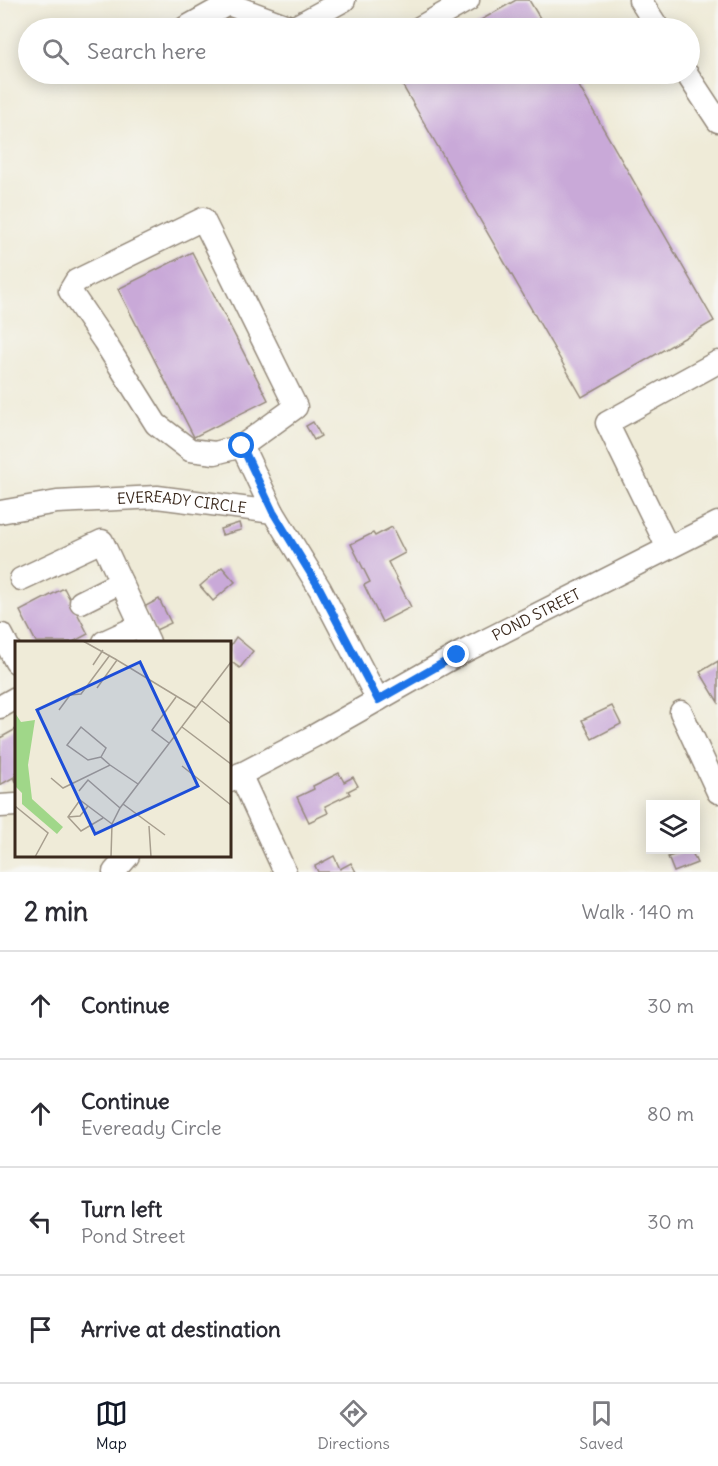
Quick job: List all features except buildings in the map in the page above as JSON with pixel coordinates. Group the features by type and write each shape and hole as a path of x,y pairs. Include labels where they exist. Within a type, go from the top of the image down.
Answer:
{"street":[{"path":"311,18 344,0"},
{"path":"436,18 468,0"},
{"path":"639,0 651,18"},
{"path":"203,18 228,4 266,18"},
{"path":"694,84 718,121"},
{"path":"202,219 296,407 242,446 215,453 190,450 156,424 70,291 76,281 202,219"},
{"path":"668,549 607,423 718,362"},
{"path":"242,446 273,512 320,589 378,700"},
{"name":"EVEREADY CIRCLE","path":"0,512 57,502 157,497 273,512"},
{"name":"POND STREET","path":"235,777 457,655 718,523"},
{"path":"21,579 102,540 145,634 109,641"},
{"path":"81,602 122,582"},
{"path":"0,636 2,635 15,660"},
{"path":"0,707 15,699"},
{"path":"681,712 718,792"},
{"path":"235,777 285,872"},
{"path":"0,806 15,805"}],"route":[{"path":"242,446 273,512 320,589 378,700 457,655"}]}
